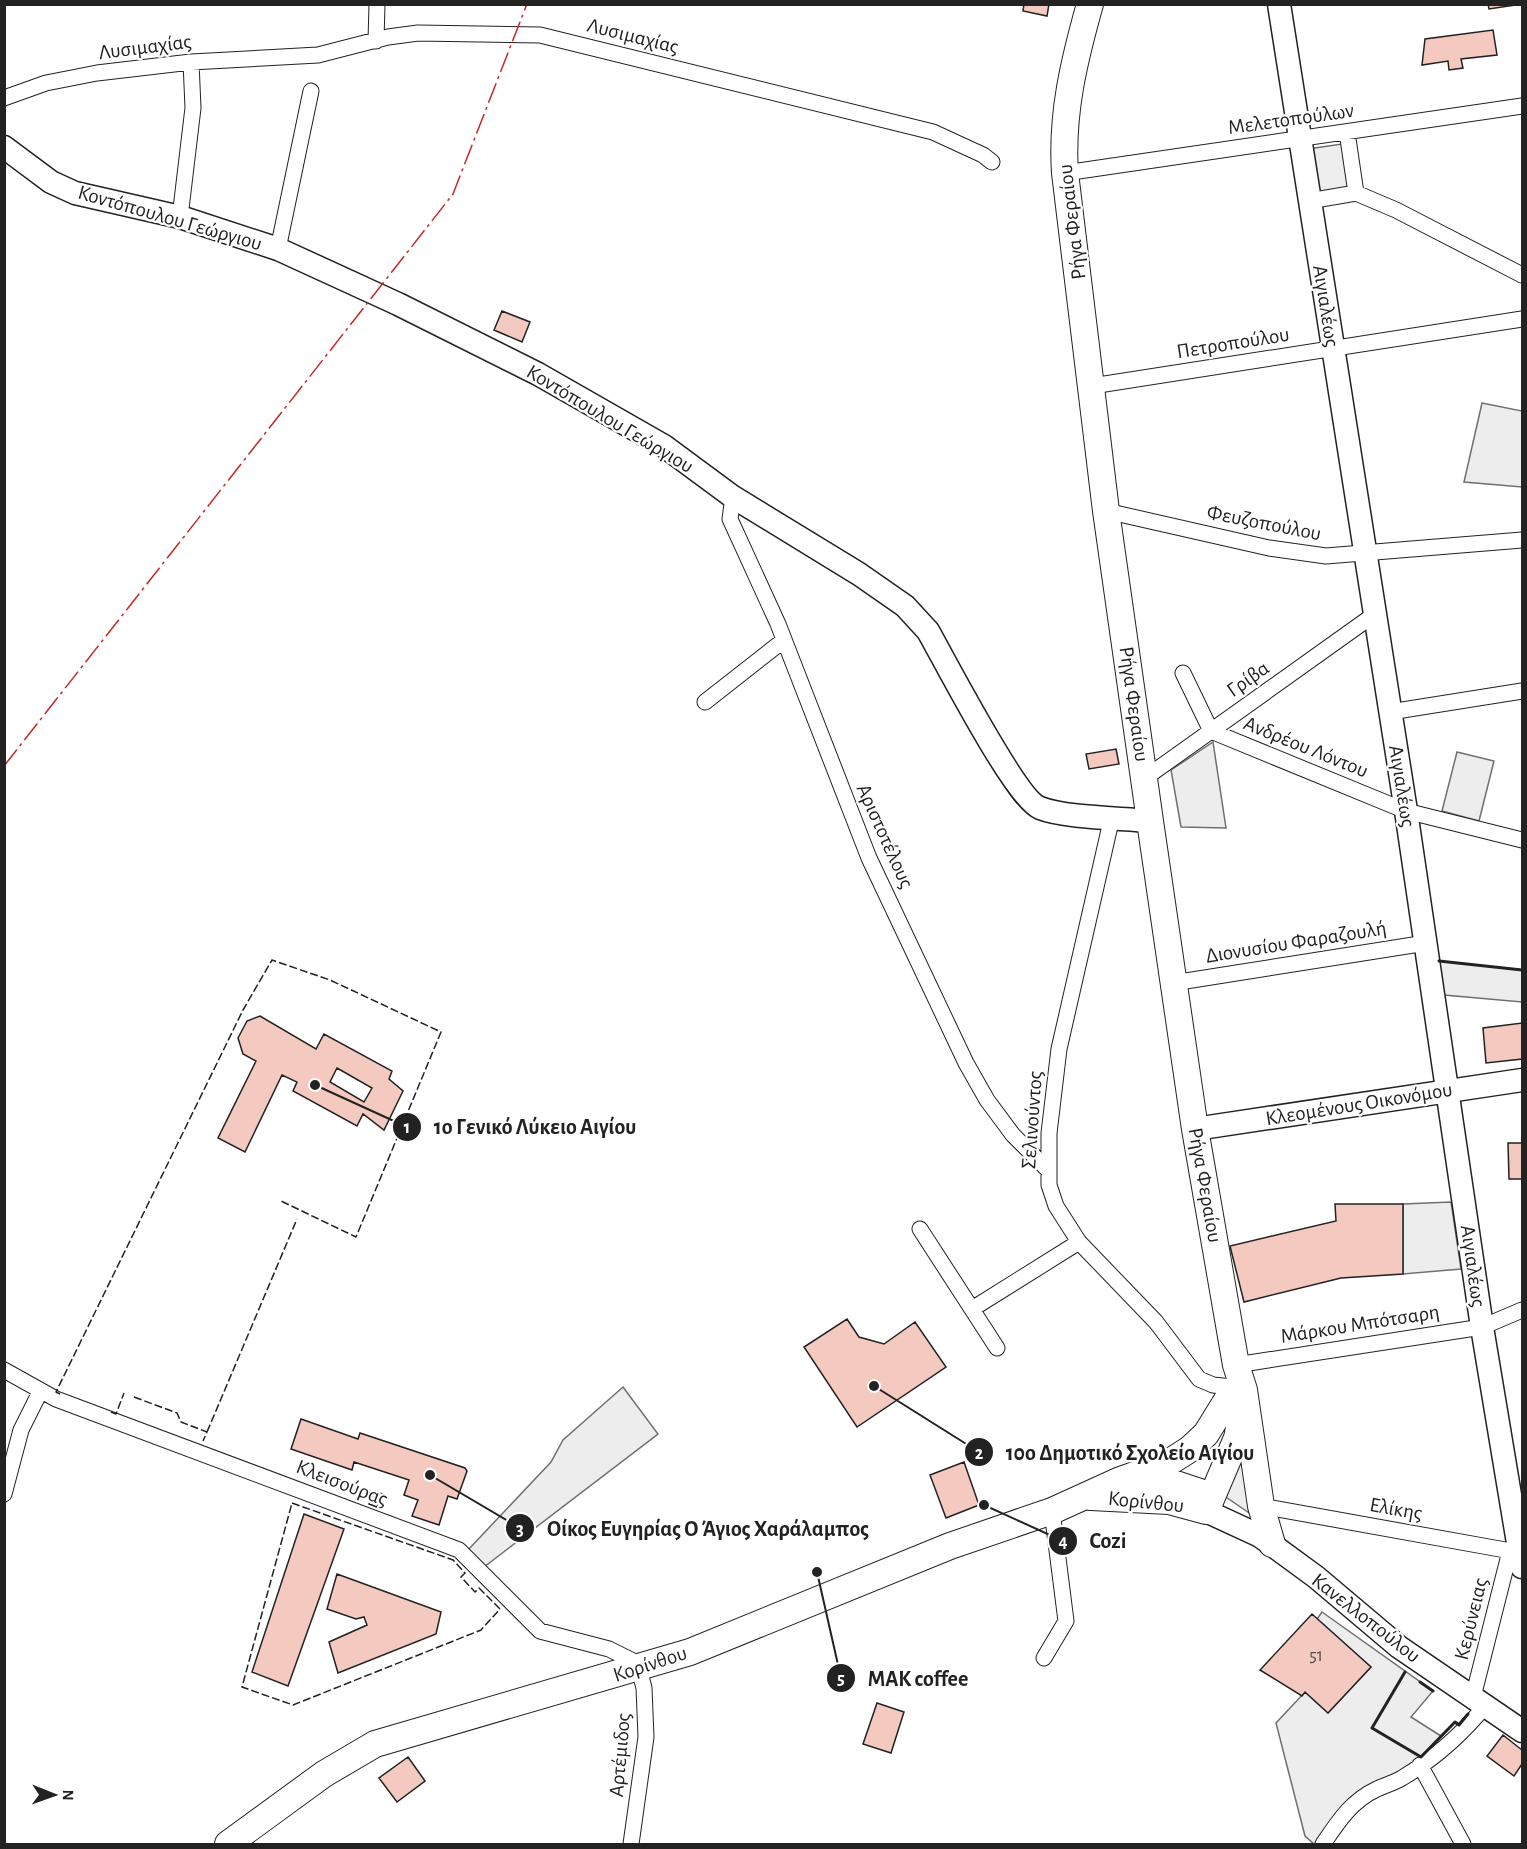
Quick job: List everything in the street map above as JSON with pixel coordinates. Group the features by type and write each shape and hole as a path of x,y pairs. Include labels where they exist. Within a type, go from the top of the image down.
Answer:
{"main road":[{"name":"Ρήγα Φεραίου","path":"1090,4 1068,90 1064,141 1065,173 1106,511 1173,983 1236,1387 1262,1506 1266,1540"},
{"name":"Κορίνθου","path":"228,1845 324,1774 375,1744 451,1720 639,1669 690,1652 950,1546 1052,1511 1118,1481 1168,1462 1190,1449 1211,1428 1236,1387"},
{"path":"1118,1481 1160,1482 1202,1501 1237,1438 1236,1387"},
{"name":"Κορίνθου","path":"1085,1497 1202,1501"}],"street":[{"path":"376,4 376,41"},
{"name":"Αιγιαλέως","path":"1279,4 1406,811 1482,1327 1520,1556"},
{"name":"Λυσιμαχίας","path":"4,98 46,83 87,75 191,62 318,55 418,33 540,35 933,132 983,155 992,162"},
{"path":"180,217 193,108 191,62"},
{"path":"278,249 311,91"},
{"name":"Μελετοπούλων","path":"1065,173 1522,106"},
{"path":"1347,132 1356,193"},
{"name":"Κοντόπουλου Γεώργιου","path":"4,147 51,182 75,193 180,217 278,249 398,304 538,374 664,446 733,497 859,574 915,615 928,631 1012,777 1033,805 1051,811 1150,821"},
{"path":"1310,201 1356,193 1396,210 1522,275"},
{"name":"Πετροπούλου","path":"1092,386 1522,319"},
{"name":"Αριστοτέλους","path":"733,497 730,519 784,640 851,815 966,1063 987,1100 1013,1135 1048,1170"},
{"name":"Φευζοπούλου","path":"1106,511 1269,548 1326,556 1365,551 1522,540"},
{"name":"Γρίβα","path":"1145,778 1375,614"},
{"path":"705,702 784,640"},
{"path":"1183,673 1211,731"},
{"path":"1390,712 1522,691"},
{"name":"Ανδρέου Λόντου","path":"1211,731 1406,811 1522,840"},
{"name":"Σελινούντος","path":"1112,817 1059,1049 1048,1170 1049,1185 1056,1206 1079,1242 1156,1322 1199,1379 1213,1385 1236,1387"},
{"name":"Διονυσίου Φαραζουλή","path":"1173,983 1426,943"},
{"name":"Κλεομένους Οικονόμου","path":"1195,1129 1522,1080"},
{"path":"920,1228 997,1348"},
{"path":"972,1309 1079,1242"},
{"name":"Μάρκου Μπότσαρη","path":"1236,1387 1482,1327 1522,1310"},
{"name":"Κλεισούρας","path":"4,1370 40,1392 459,1550 540,1631 609,1649 631,1660 639,1669"},
{"path":"4,1494 21,1430 40,1392"},
{"name":"Κανελλοπούλου","path":"1202,1501 1235,1512 1266,1540 1316,1577 1399,1647 1522,1731"},
{"name":"Ελίκης","path":"1262,1506 1520,1556"},
{"path":"1044,1658 1066,1621 1052,1511"},
{"name":"Κερύνειας","path":"1479,1701 1520,1556"},
{"name":"Αρτέμιδος","path":"631,1845 646,1737 644,1688 639,1669"},
{"path":"1323,1845 1353,1805 1376,1789 1400,1780 1465,1730 1479,1701"},
{"path":"1420,1765 1463,1845"}],"shaded area":[{"path":"1342,144 1349,188 1316,194 1308,149"},
{"path":"1482,403 1522,411 1522,487 1464,482"},
{"path":"1213,742 1226,828 1181,827 1171,770"},
{"path":"1457,752 1494,761 1479,821 1442,811"},
{"path":"1439,961 1522,970 1522,1002 1444,995"},
{"path":"1451,1202 1461,1269 1403,1274 1403,1204"},
{"path":"623,1387 658,1434 484,1567 468,1550 551,1462 563,1440"},
{"path":"1243,1446 1255,1517 1223,1495"},
{"path":"1322,1612 1433,1691 1411,1717 1441,1736 1421,1757 1317,1844 1314,1844 1305,1836 1276,1723 1305,1692 1328,1713 1371,1667 1317,1619"}],"building":[{"path":"1024,4 1049,4 1047,16 1023,11"},
{"path":"1488,4 1515,4 1515,5 1489,9"},
{"path":"1493,30 1497,55 1461,59 1463,68 1449,70 1448,61 1422,65 1425,39"},
{"path":"502,311 530,322 522,342 494,330"},
{"path":"1116,749 1119,764 1089,769 1086,754"},
{"path":"260,1016 316,1049 324,1034 392,1071 389,1079 403,1091 384,1130 363,1114 357,1126 293,1091 297,1082 282,1075 245,1152 218,1138 256,1061 243,1054 238,1038 247,1021","holes":["337,1068 372,1088 364,1102 330,1082"]},
{"path":"1522,1023 1522,1059 1486,1063 1483,1028"},
{"path":"1508,1143 1522,1143 1522,1179 1509,1179"},
{"path":"1335,1204 1403,1204 1403,1274 1341,1278 1244,1302 1230,1246 1336,1221"},
{"path":"847,1319 859,1337 884,1344 915,1322 946,1367 857,1427 804,1347"},
{"path":"301,1419 358,1439 360,1433 465,1468 467,1471 457,1499 448,1496 439,1525 412,1516 418,1500 404,1495 409,1480 354,1462 352,1470 291,1449"},
{"path":"964,1462 979,1505 946,1518 930,1475"},
{"path":"374,1491 382,1494 377,1507 369,1504"},
{"path":"304,1514 344,1529 288,1686 252,1672"},
{"path":"337,1574 441,1612 436,1634 338,1673 329,1642 367,1625 364,1617 356,1619 327,1609"},
{"path":"1312,1614 1371,1667 1328,1713 1305,1692 1302,1696 1260,1670"},
{"path":"877,1703 904,1712 891,1753 863,1744"},
{"path":"1503,1735 1522,1750 1522,1764 1514,1776 1487,1756"},
{"path":"408,1757 425,1781 397,1802 379,1778"}],"fence":[{"path":"60,1394 56,1392 243,1010 272,960 330,980 441,1032 356,1237 281,1201"},
{"path":"207,1432 297,1219"},
{"path":"111,1412 116,1414 124,1393"},
{"path":"134,1397 177,1413 181,1422 207,1432 203,1441"},
{"path":"292,1503 453,1560 465,1573 461,1577 475,1592 479,1588 500,1609 481,1630 293,1705 242,1687 292,1503"},
{"path":"1441,1736 1455,1722 1459,1725 1468,1714"}],"wall":[{"path":"1439,961 1522,970"},
{"path":"1405,1672 1372,1728 1421,1757 1455,1722 1459,1725 1468,1714"},
{"path":"1420,1682 1433,1691"}],"power":[{"path":"4,766 453,194 527,4"}],"place":[{"name":"1o Γενικό Λύκειο Αιγίου","path":"315,1085"},
{"name":"10o Δημοτικό Σχολείο Αιγίου","path":"874,1386"},
{"name":"Οίκος Ευγηρίας Ο Άγιος Χαράλαμπος","path":"430,1475"},
{"name":"Cozi","path":"984,1505"},
{"name":"ΜΑΚ coffee","path":"817,1572"}]}
